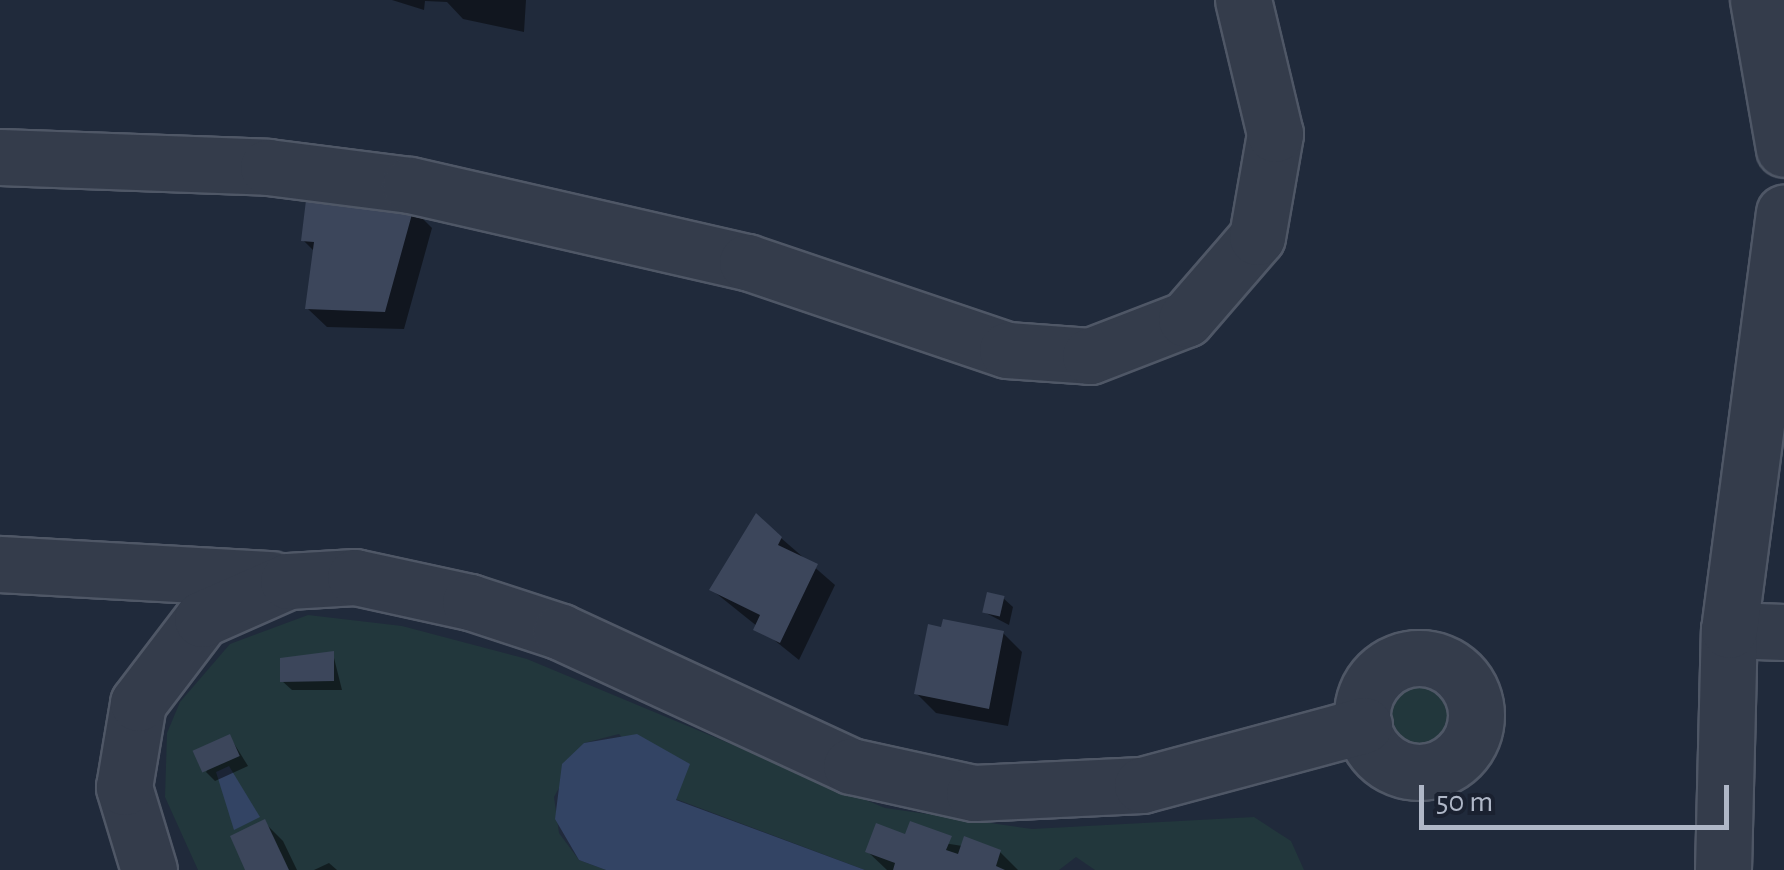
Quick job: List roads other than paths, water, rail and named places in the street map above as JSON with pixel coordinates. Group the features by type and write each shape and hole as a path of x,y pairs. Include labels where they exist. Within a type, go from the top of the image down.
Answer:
{"street":[{"path":"0,157 284,168 410,185 748,262 1007,350 1090,356 1186,319 1257,238 1275,134 1243,0"},
{"path":"1758,0 1784,149"},
{"path":"1723,870 1729,630 1784,213"},
{"path":"0,564 288,580 355,577 470,602 561,632 851,766 974,792 1142,785 1364,725"},
{"path":"127,573 164,604 176,644"},
{"path":"149,870 127,808 128,738 138,703 176,644 228,600 288,580"},
{"path":"1729,630 1784,632"}],"water":[{"path":"637,734 690,764 676,800 865,870 606,870 579,860 555,819 562,764 584,743"},
{"path":"229,766 260,817 234,830 216,772"}]}
